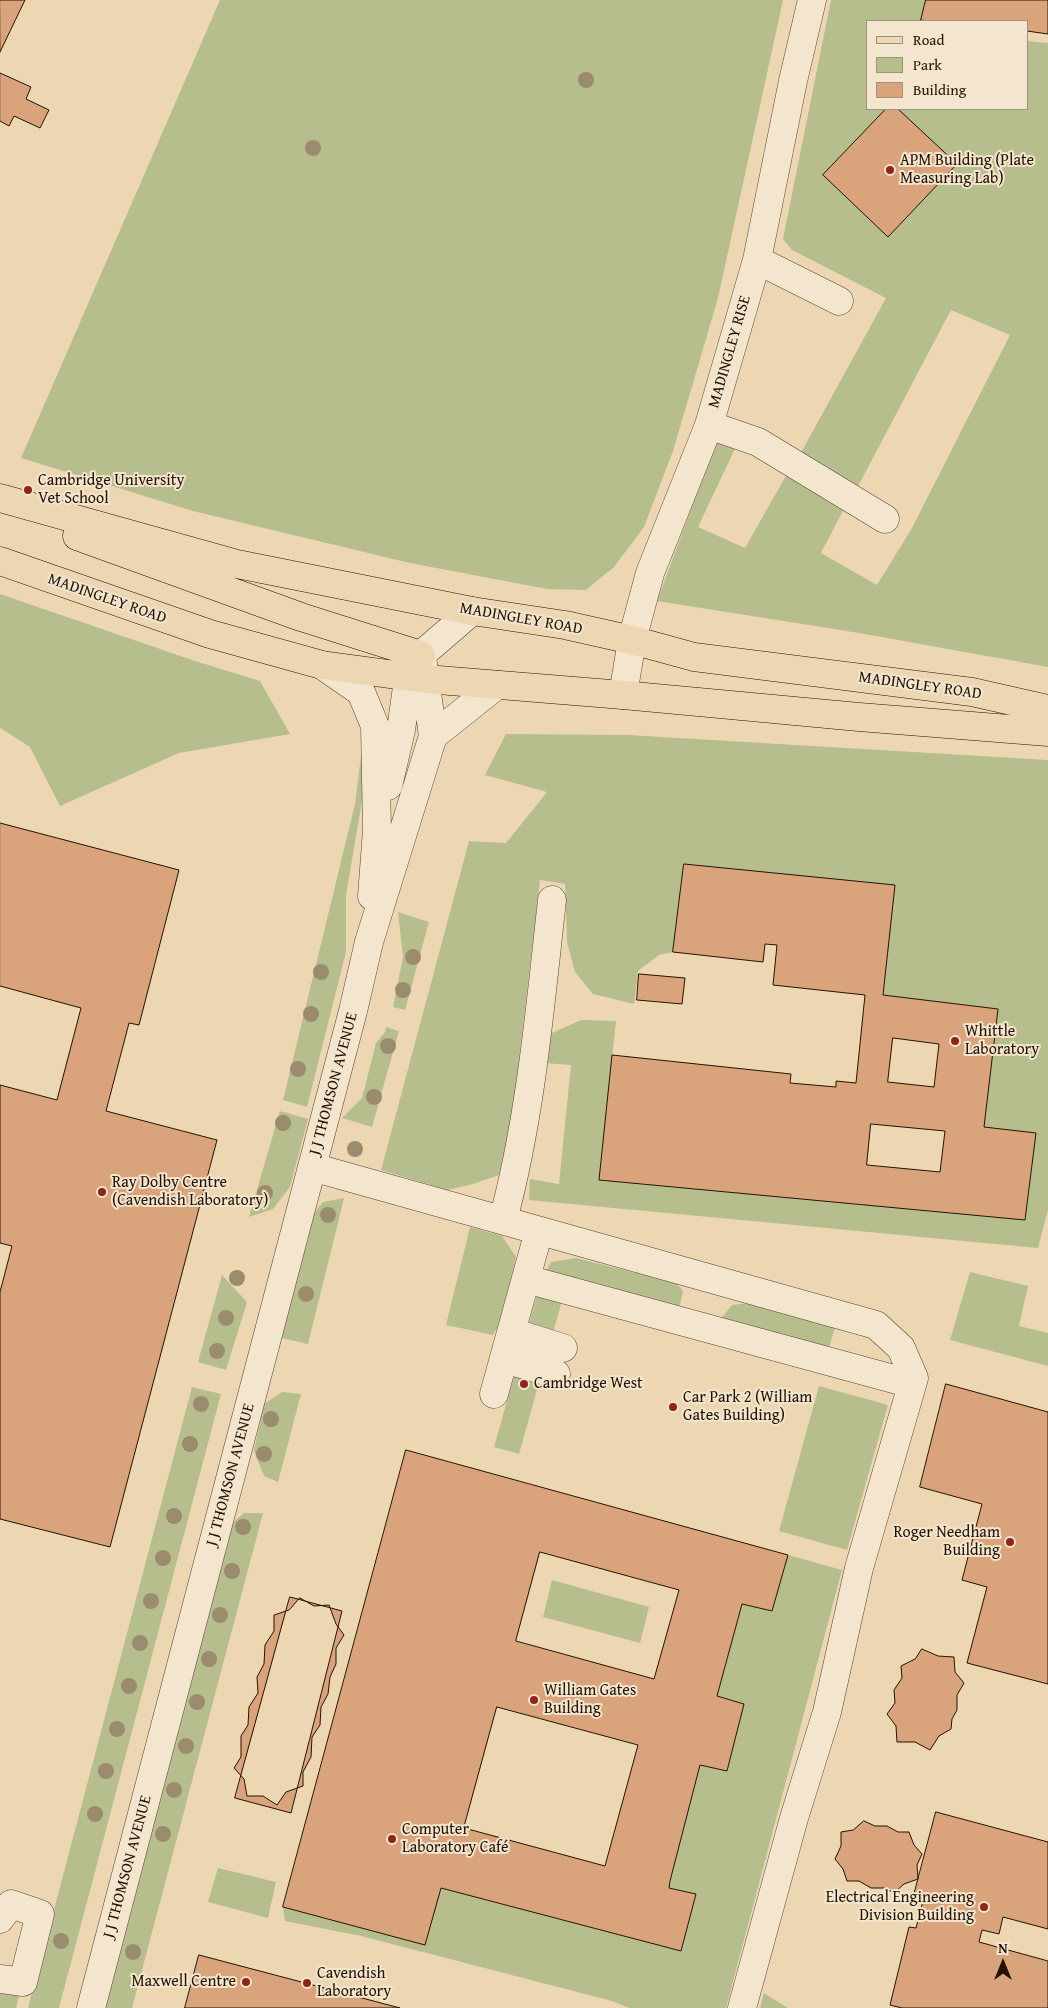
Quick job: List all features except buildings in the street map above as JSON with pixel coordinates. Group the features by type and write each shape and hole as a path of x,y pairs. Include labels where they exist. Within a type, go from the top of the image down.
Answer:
{"main road":[{"name":"MADINGLEY ROAD","path":"0,498 237,564 472,611 565,625 632,640 694,657 972,692 1048,709"},
{"path":"0,509 300,617 420,670"},
{"name":"MADINGLEY ROAD","path":"0,561 210,634 322,665 420,670 497,685 859,718 1048,732"}],"street":[{"name":"MADINGLEY RISE","path":"623,695 632,640 650,573 709,425 757,260 793,81 812,0"},
{"path":"757,260 838,301"},
{"path":"709,425 758,442 885,519"},
{"path":"377,830 401,730 407,687 472,611"},
{"path":"322,665 361,692 375,726 377,830 369,942"},
{"path":"369,942 433,736 420,670"},
{"path":"433,736 497,685"},
{"path":"503,1220 513,1182 535,1054 552,900"},
{"name":"J J THOMSON AVENUE","path":"91,2008 353,1011 369,942"},
{"path":"312,1167 876,1325 902,1348 914,1378 860,1568 827,1712 794,1818 742,2008"},
{"path":"494,1394 539,1231"},
{"path":"526,1279 912,1384"},
{"path":"511,1332 563,1348"},
{"path":"504,1359 556,1374"},
{"path":"0,1918 12,1904 40,1914 23,1982 0,1979"}],"green space":[{"path":"220,0 783,0 718,298 673,451 644,527 614,567 586,590 547,589 410,563 193,511 21,458"},
{"path":"831,0 926,0 922,20 866,20 866,110 1028,110 1028,41 1048,43 1048,667 859,633 657,601 720,431 740,438 698,527 745,548 787,474 846,505 821,553 877,585 912,528 1010,335 951,310 855,492 797,460 886,298 792,250 783,239"},
{"path":"0,594 195,661 260,681 290,734 179,753 60,806 30,747 0,728"},
{"path":"506,734 628,735 1048,760 1048,1210 1038,1248 529,1200 530,1179 559,1184 571,1065 544,1063 544,1053 552,1033 581,1020 616,1021 599,1180 1025,1220 1036,1133 984,1127 998,1009 883,995 895,885 684,864 673,952 659,955 638,971 634,1004 593,994 575,972 567,942 565,884 540,880 509,1146 499,1175 448,1190 381,1170 469,841 506,843 547,792 485,775"},
{"path":"363,740 369,760 346,895 346,952 307,1107 283,1100 355,804"},
{"path":"398,912 429,922 405,1010 393,1007 403,957"},
{"path":"386,1027 399,1031 372,1127 342,1118 362,1098 376,1043 385,1032"},
{"path":"280,1111 308,1119 290,1187 273,1209 249,1217"},
{"path":"344,1198 308,1344 281,1338 309,1219 323,1202"},
{"path":"470,1227 502,1236 516,1257 502,1319 493,1335 446,1325"},
{"path":"576,1258 676,1283 683,1291 679,1309 568,1279 519,1454 494,1447 541,1281 551,1262"},
{"path":"970,1272 1028,1286 1019,1326 1048,1333 1048,1366 950,1340"},
{"path":"222,1275 247,1302 226,1370 198,1362"},
{"path":"750,1303 835,1327 829,1348 720,1320 732,1305"},
{"path":"819,1386 888,1405 847,1550 779,1531"},
{"path":"192,1387 221,1394 59,2008 28,2008"},
{"path":"282,1392 301,1394 278,1482 264,1476 254,1451 264,1404"},
{"path":"244,1513 263,1513 132,2008 100,2008 226,1528"},
{"path":"788,1555 842,1570 726,2008 629,2008 612,2001 361,1936 285,1921 283,1907 425,1945 441,1888 681,1951 696,1894 669,1888 670,1881 700,1765 727,1771 744,1704 717,1696 742,1604 772,1611"},
{"path":"552,1580 649,1607 640,1643 543,1617"},
{"path":"218,1868 276,1882 268,1918 208,1902"},
{"path":"0,1979 23,1982 16,2008 0,2008"},
{"path":"764,1993 788,2008 760,2008"}],"place":[{"name":"APM Building (Plate Measuring Lab)","path":"890,170"},
{"name":"Cambridge University Vet School","path":"28,490"},
{"name":"Whittle Laboratory","path":"955,1041"},
{"name":"Ray Dolby Centre (Cavendish Laboratory)","path":"102,1192"},
{"name":"Cambridge West","path":"524,1384"},
{"name":"Car Park 2 (William Gates Building)","path":"673,1407"},
{"name":"Roger Needham Building","path":"1010,1542"},
{"name":"William Gates Building","path":"534,1700"},
{"name":"Computer Laboratory Café","path":"392,1839"},
{"name":"Electrical Engineering Division Building","path":"984,1907"},
{"name":"Maxwell Centre","path":"246,1982"},
{"name":"Cavendish Laboratory","path":"307,1983"}]}
